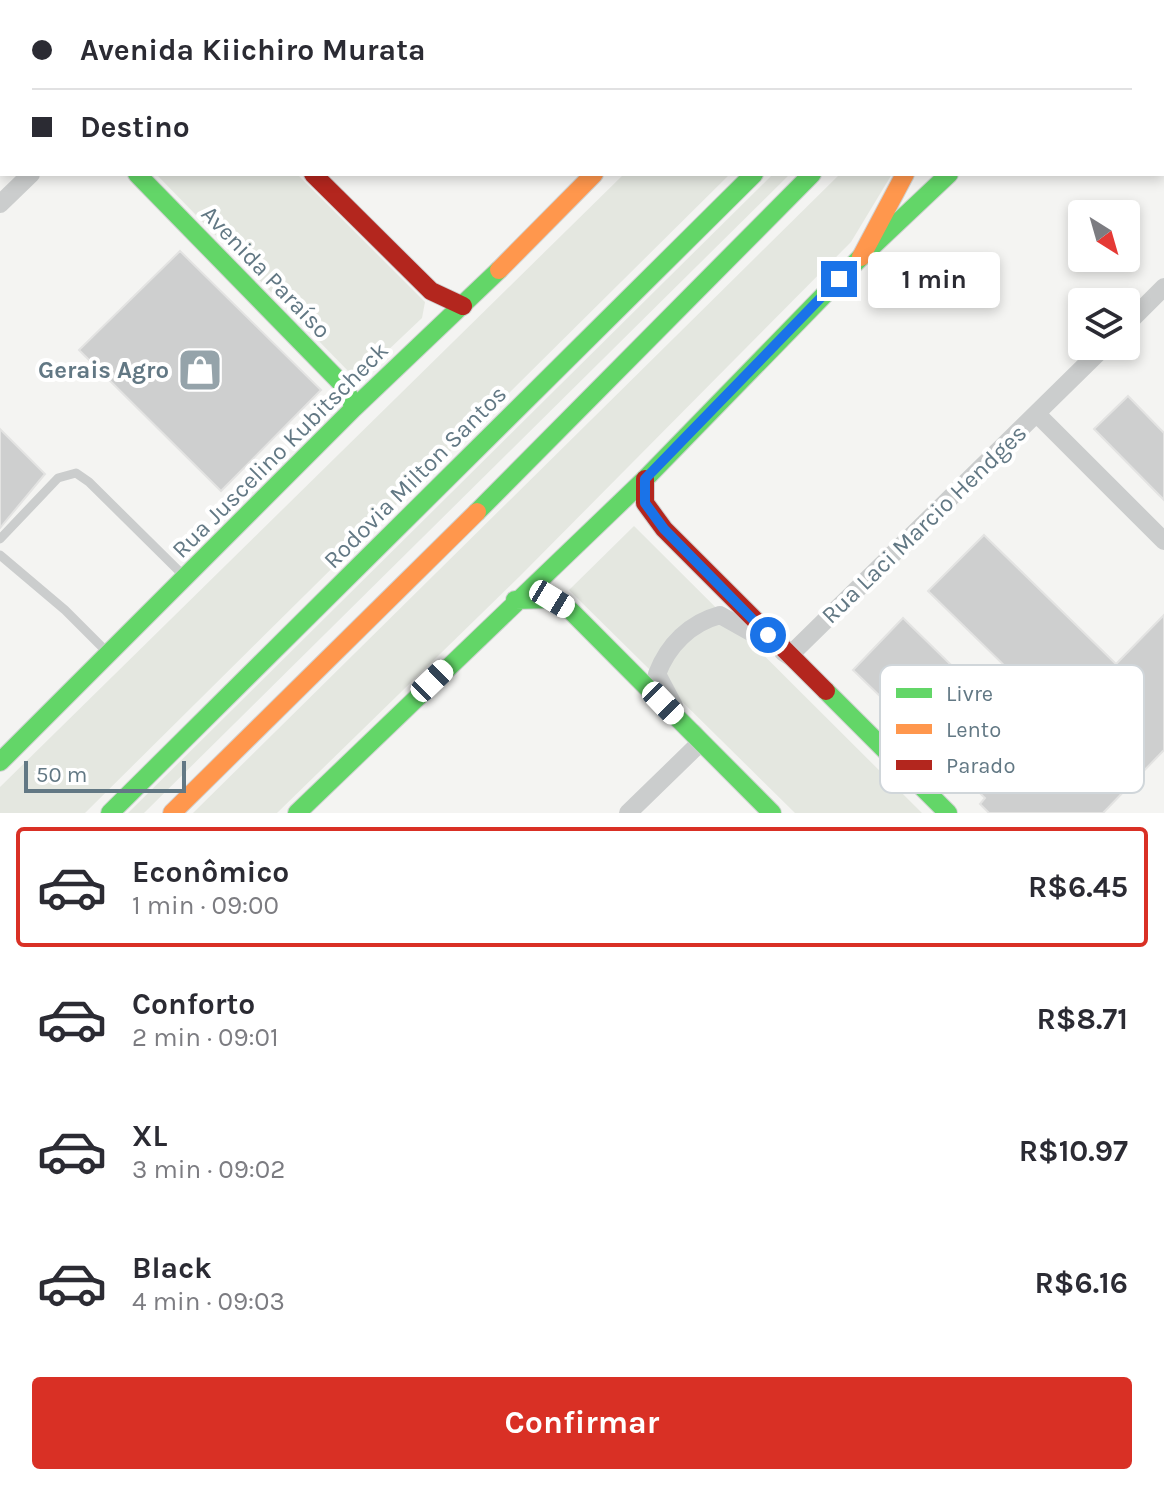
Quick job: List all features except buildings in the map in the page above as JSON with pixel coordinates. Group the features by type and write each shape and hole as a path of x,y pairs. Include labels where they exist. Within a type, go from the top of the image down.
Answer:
{"main road":[{"name":"Avenida Paraíso","path":"139,176 345,387 354,408"},
{"path":"315,176 431,291 463,306"},
{"name":"Rua Juscelino Kubitscheck","path":"0,762 354,408 463,306 592,176"},
{"name":"Rodovia Milton Santos","path":"110,813 752,176"},
{"path":"172,813 491,498 810,176"},
{"path":"861,257 904,176"},
{"path":"297,813 515,600 645,479 861,257 947,176"},
{"path":"645,479 645,503 664,529 880,746"},
{"path":"515,600 552,599 571,611 772,813"},
{"path":"928,793 948,813"}],"street":[{"path":"0,204 29,176"},
{"path":"1140,311 1164,287"},
{"name":"Rua Laci Marcio Hendges","path":"789,656 1091,360"},
{"path":"1037,414 1164,541"},
{"path":"628,813 701,742 671,702 657,674 664,657 678,640 701,620 720,615 789,656"}],"lane":[{"path":"0,539 58,478 76,473 89,482 185,578"},
{"path":"0,555 65,610 109,655"}],"shaded area":[{"path":"158,176 299,176 425,302 422,318 363,374 351,374"},
{"path":"622,176 728,176 85,813 0,813 0,787"},
{"path":"771,176 788,176 144,813 128,813"},
{"path":"838,176 891,176 851,242 520,576 277,813 193,813"},
{"path":"634,526 880,771 880,793 902,793 922,813 795,813 569,590"}],"traffic: fast":[{"path":"139,176 345,387 354,408"},
{"path":"110,813 752,176"},
{"path":"477,512 810,176"},
{"path":"297,813 645,479 861,257 947,176"},
{"path":"0,762 354,408 499,270"},
{"path":"515,600 552,599 571,611 772,813"},
{"path":"826,691 880,745"},
{"path":"928,793 948,813"}],"traffic: slow":[{"path":"499,270 592,176"},
{"path":"861,257 904,176"},
{"path":"172,813 477,512"}],"traffic: jam":[{"path":"315,176 431,291 463,306"},
{"path":"645,479 645,503 664,529 826,691"}],"place":[{"name":"Gerais Agro","path":"200,370"}],"route":[{"path":"768,635 664,529 645,503 645,479 839,279"}]}
